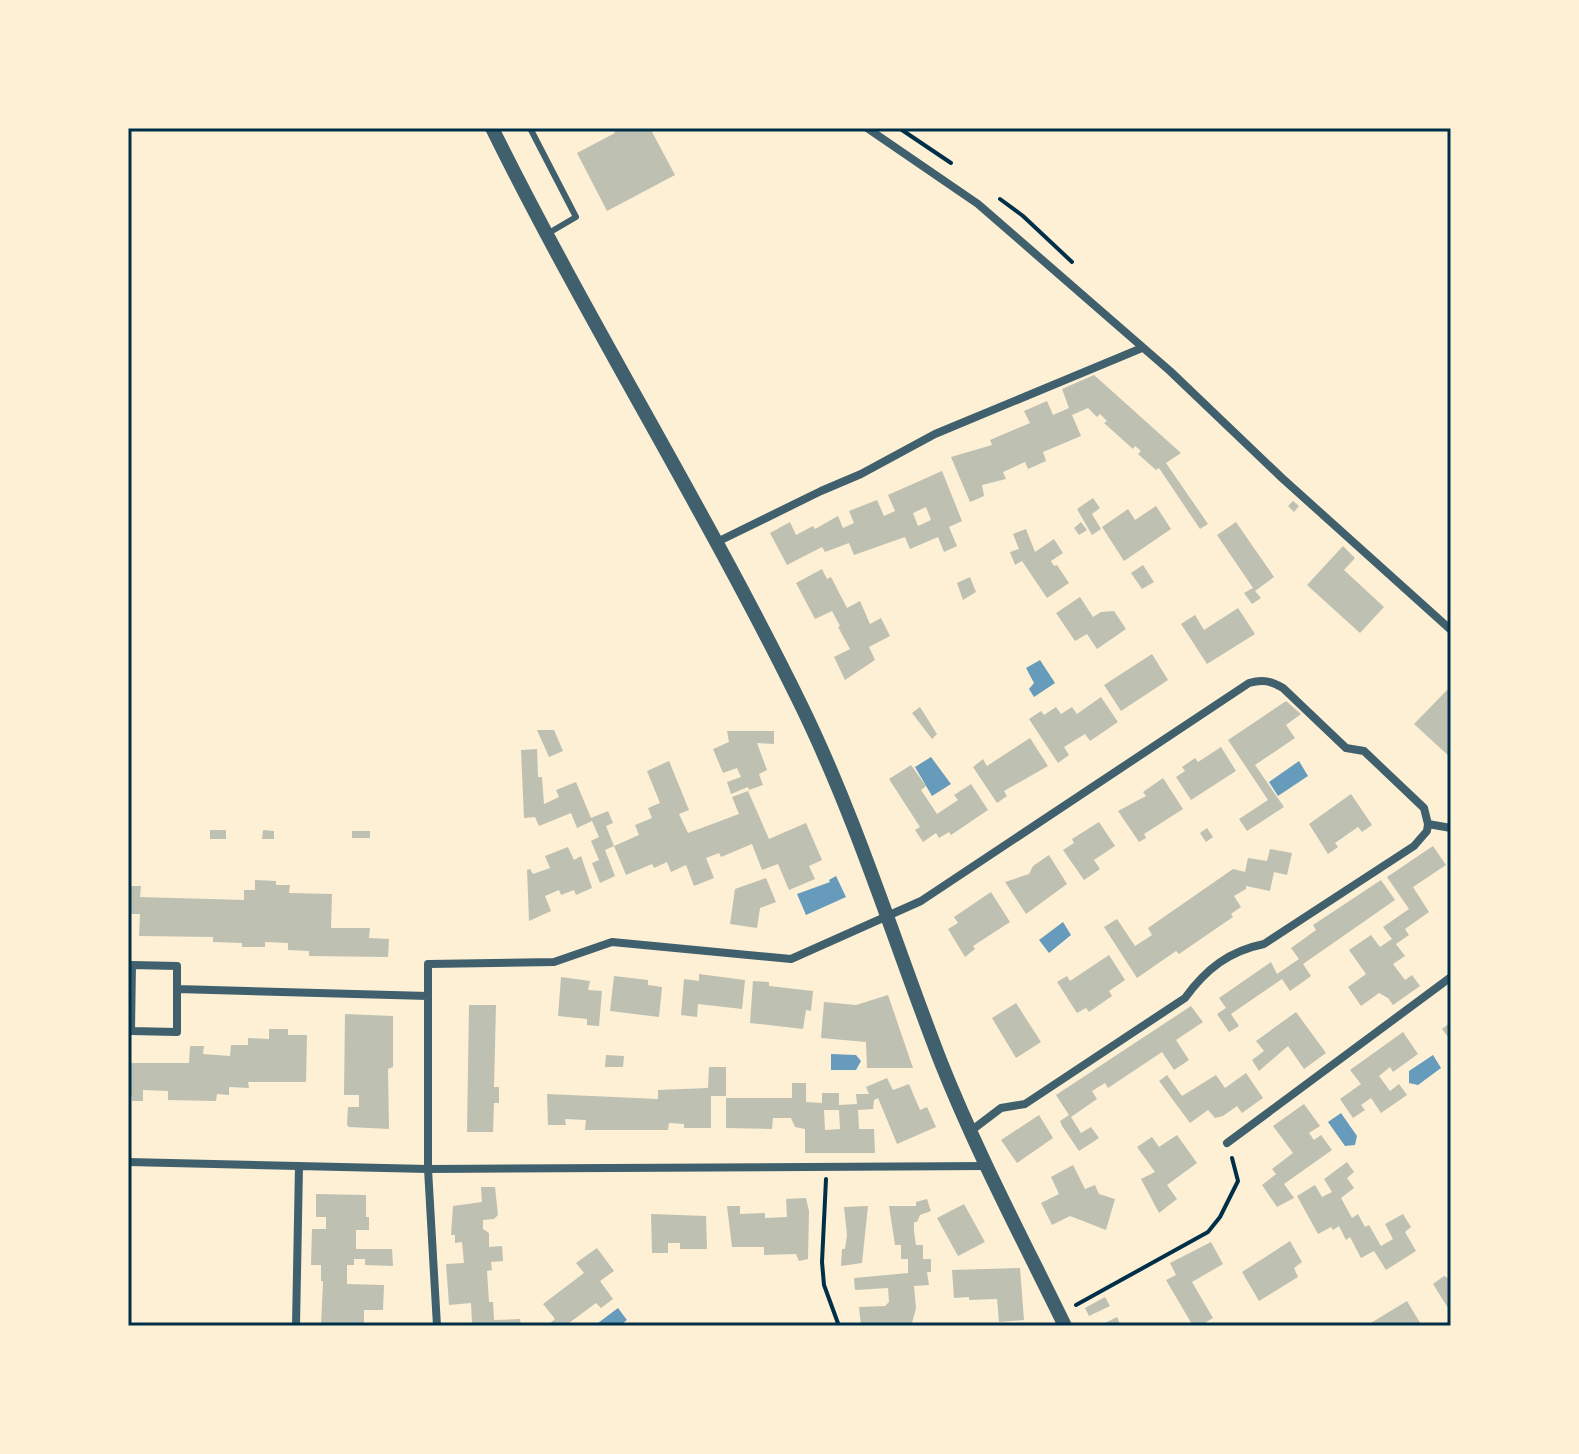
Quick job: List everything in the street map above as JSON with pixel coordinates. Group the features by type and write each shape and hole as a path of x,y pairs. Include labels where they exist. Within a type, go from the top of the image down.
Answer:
{"street":[{"path":"492,128 717,542 802,707 844,802 941,1062 1062,1320"},
{"path":"867,128 978,204 1142,348 1451,630"},
{"path":"717,542 861,474 935,434 1142,348"},
{"path":"437,1326 428,1169 428,964 554,962 612,942 791,959 921,901 1236,692 1260,680 1271,681 1283,688 1346,748 1364,751 1424,808 1427,831 1414,846 1264,944 1240,949 1200,977 1185,998 1025,1104 1001,1108 972,1130"},
{"path":"1428,824 1451,828"},
{"path":"132,965 177,966 177,989 177,1032 131,1031 132,965"},
{"path":"1227,1143 1451,977"},
{"path":"177,989 428,996"},
{"path":"128,1162 428,1169 988,1166"},
{"path":"296,1326 299,1166"}],"lane":[{"path":"530,128 576,217 547,234"}],"path":[{"path":"1062,1320 1208,1232 1220,1217 1238,1181 1227,1143"},
{"path":"827,1165 822,1262 824,1285 839,1326"}],"water":[{"path":"1040,660 1055,683 1034,697 1029,689 1034,683 1026,668"},
{"path":"931,757 951,784 932,796 915,767"},
{"path":"1299,761 1308,776 1278,796 1269,782"},
{"path":"836,876 846,897 806,915 797,894 830,882"},
{"path":"1063,922 1071,935 1049,953 1039,940"},
{"path":"831,1054 856,1055 861,1061 856,1070 831,1070"},
{"path":"1433,1055 1441,1068 1418,1085 1409,1083 1409,1071"},
{"path":"1341,1113 1357,1136 1355,1145 1345,1146 1328,1122"},
{"path":"618,1308 627,1320 619,1326 594,1326"}],"building":[{"path":"612,128 650,128 675,175 607,211 577,153 615,133"},
{"path":"1094,375 1181,453 1166,463 1208,524 1200,529 1159,468 1156,470 1138,454 1141,451 1135,446 1133,449 1104,423 1107,421 1100,414 1097,417 1088,408 1072,415 1081,436 1043,452 1046,461 1028,469 1025,462 1003,472 1006,479 982,485 984,496 970,502 951,457 992,445 990,440 1030,423 1024,411 1047,401 1053,415 1069,408 1062,389"},
{"path":"942,471 962,521 949,527 957,546 944,552 938,537 910,549 905,537 854,555 849,543 825,552 822,547 787,565 770,533 790,522 796,535 838,516 843,528 854,523 849,511 877,500 884,516 895,511 888,495","holes":["926,507 931,520 918,526 913,513"]},
{"path":"1093,498 1100,508 1092,514 1101,529 1092,535 1077,509"},
{"path":"1293,501 1299,506 1294,512 1288,506"},
{"path":"1156,506 1171,529 1124,561 1102,527 1128,509 1135,520"},
{"path":"1081,522 1087,530 1079,535 1074,528"},
{"path":"1236,522 1274,577 1255,591 1261,598 1252,604 1244,593 1253,588 1217,535"},
{"path":"1026,529 1035,552 1054,539 1063,553 1051,561 1069,583 1047,598 1022,561 1015,565 1010,552 1019,549 1013,534"},
{"path":"1343,546 1355,558 1344,570 1384,607 1360,633 1307,585"},
{"path":"1143,565 1154,582 1142,589 1131,573"},
{"path":"822,569 827,579 831,577 847,608 860,601 870,624 881,618 890,636 869,647 875,660 845,680 834,657 850,649 840,626 832,611 815,619 796,583"},
{"path":"970,577 976,592 963,600 957,583"},
{"path":"1080,597 1093,617 1101,612 1114,611 1126,629 1097,649 1087,634 1075,641 1056,613"},
{"path":"1238,608 1255,634 1207,664 1181,624 1195,615 1204,630"},
{"path":"1152,654 1168,680 1121,711 1104,685"},
{"path":"1451,686 1451,758 1414,724"},
{"path":"1101,697 1118,722 1090,741 1085,734 1064,747 1069,755 1058,763 1029,719 1041,711 1044,715 1056,707 1061,714 1072,707 1077,714"},
{"path":"1286,701 1301,714 1286,725 1295,738 1255,765 1284,807 1247,831 1239,819 1268,800 1228,740"},
{"path":"920,707 937,734 932,739 912,713"},
{"path":"537,730 554,730 563,751 549,757"},
{"path":"727,731 774,731 774,744 757,743 767,770 759,774 763,785 731,794 727,782 741,777 737,768 723,773 713,749 729,742"},
{"path":"1030,738 1048,766 1004,791 1007,796 997,803 973,767 983,759 987,766"},
{"path":"1221,747 1236,771 1191,800 1176,777 1185,771 1182,767 1195,758 1198,762"},
{"path":"537,749 538,777 542,777 544,804 559,797 556,790 576,782 591,818 608,811 613,823 606,826 614,846 605,850 615,876 600,883 592,863 599,860 591,841 599,837 592,821 577,828 571,813 539,826 535,817 524,818 521,750"},
{"path":"669,761 689,810 679,814 688,833 739,814 732,797 748,791 769,839 806,823 822,860 809,866 815,879 789,890 778,864 762,870 752,844 721,857 719,853 706,858 714,878 694,886 686,865 671,872 667,862 654,868 652,864 626,875 614,846 639,835 635,825 652,818 648,808 660,803 647,771"},
{"path":"911,765 926,786 921,790 937,814 958,800 954,795 971,784 988,810 951,835 949,832 939,838 936,833 923,842 915,830 920,827 889,779"},
{"path":"1163,778 1183,809 1144,834 1146,838 1139,842 1118,811 1146,796 1143,792"},
{"path":"1351,794 1372,825 1362,832 1358,827 1335,843 1338,847 1328,854 1309,824"},
{"path":"1099,822 1115,846 1094,860 1100,869 1084,880 1063,850 1074,843 1072,839"},
{"path":"1207,828 1213,837 1206,842 1200,833"},
{"path":"210,830 226,830 226,839 210,839"},
{"path":"263,830 274,831 274,839 262,839"},
{"path":"352,831 370,831 370,838 352,838"},
{"path":"1433,846 1446,865 1413,887 1429,912 1405,929 1409,935 1396,944 1405,956 1393,964 1405,980 1412,975 1420,986 1393,1005 1379,993 1361,1006 1348,987 1366,974 1349,950 1371,935 1380,947 1392,939 1383,927 1409,909 1387,877"},
{"path":"568,847 574,860 581,856 592,888 576,895 574,890 561,895 559,890 545,896 551,911 529,921 527,870 530,869 533,874 550,868 545,856"},
{"path":"1270,849 1292,853 1287,875 1274,872 1270,891 1246,886 1234,896 1241,907 1231,914 1233,917 1137,978 1104,927 1117,919 1135,946 1152,935 1148,928 1233,869 1245,872 1248,858 1267,861"},
{"path":"1049,855 1067,884 1026,914 1005,882 1029,874 1033,866"},
{"path":"766,878 776,902 760,908 757,928 730,924 735,889"},
{"path":"255,880 290,885 289,893 332,894 331,928 370,928 369,938 389,939 388,957 309,956 309,951 288,950 288,943 265,942 265,947 242,947 242,943 213,942 213,937 139,936 140,914 128,914 128,886 141,886 140,897 244,900 244,890 255,890"},
{"path":"1381,880 1395,900 1303,964 1311,976 1290,991 1282,979 1231,1014 1239,1026 1229,1032 1217,1014 1226,1008 1219,998 1271,962 1277,974 1299,959 1291,948 1316,930 1313,925"},
{"path":"991,892 1010,922 973,946 975,949 965,957 948,929 958,923 954,917"},
{"path":"1109,955 1125,980 1109,991 1112,996 1089,1012 1086,1008 1077,1013 1057,982 1067,976 1070,981"},
{"path":"699,974 745,980 742,1009 698,1004 697,1017 681,1015 684,979 699,981"},
{"path":"614,976 648,980 648,985 662,987 659,1017 610,1011"},
{"path":"561,977 590,981 588,990 602,991 599,1026 587,1025 587,1019 558,1016"},
{"path":"753,981 813,991 811,1011 806,1010 803,1029 750,1023"},
{"path":"888,995 913,1068 867,1068 866,1042 821,1038 824,1002 856,1005"},
{"path":"1016,1003 1041,1042 1016,1058 992,1018"},
{"path":"469,1005 496,1005 494,1087 499,1087 499,1103 494,1103 493,1132 467,1132"},
{"path":"1191,1006 1203,1022 1176,1040 1189,1060 1174,1070 1162,1052 1108,1088 1105,1083 1092,1091 1097,1099 1071,1117 1081,1133 1091,1127 1099,1138 1079,1151 1062,1126 1060,1121 1069,1115 1056,1095"},
{"path":"1296,1012 1326,1053 1304,1069 1288,1046 1259,1071 1252,1060 1264,1051 1256,1041"},
{"path":"345,1014 393,1016 393,1067 388,1069 389,1129 347,1125 348,1107 359,1107 359,1095 344,1095"},
{"path":"1451,1022 1451,1041 1442,1029"},
{"path":"269,1029 288,1029 288,1035 307,1035 306,1082 248,1082 249,1088 229,1087 229,1095 217,1094 216,1101 168,1100 168,1091 143,1090 143,1101 132,1101 132,1096 128,1096 128,1063 189,1063 190,1046 204,1046 203,1054 230,1056 231,1045 248,1045 248,1038 269,1039"},
{"path":"1403,1032 1418,1054 1393,1072 1390,1067 1379,1076 1390,1091 1399,1084 1407,1095 1381,1113 1371,1098 1361,1105 1365,1110 1353,1118 1340,1099 1361,1084 1350,1070"},
{"path":"606,1055 624,1056 623,1067 605,1067"},
{"path":"709,1067 726,1067 726,1096 711,1096 711,1128 684,1128 684,1124 669,1123 668,1130 585,1130 586,1120 565,1119 566,1125 548,1125 547,1094 658,1099 658,1090 708,1088"},
{"path":"1246,1073 1263,1098 1242,1113 1237,1106 1215,1118 1208,1110 1190,1123 1159,1081 1167,1075 1182,1096 1216,1075 1225,1088"},
{"path":"887,1078 893,1090 909,1084 920,1110 927,1107 936,1127 897,1144 878,1098 874,1100 873,1109 858,1110 859,1129 874,1129 875,1153 805,1153 805,1129 795,1127 791,1118 773,1118 772,1129 726,1128 726,1098 792,1098 792,1083 806,1083 806,1102 822,1103 822,1093 839,1093 839,1105 857,1104 856,1094 869,1094 866,1087","holes":["824,1110 839,1110 840,1129 825,1130"]},
{"path":"1304,1104 1320,1126 1309,1133 1314,1140 1321,1135 1332,1150 1284,1184 1294,1198 1277,1207 1262,1185 1276,1174 1272,1169 1293,1153 1273,1126"},
{"path":"1039,1115 1053,1138 1017,1163 1001,1140"},
{"path":"1177,1135 1197,1163 1167,1185 1177,1199 1159,1213 1141,1179 1155,1172 1137,1147 1152,1137 1159,1147"},
{"path":"1347,1162 1354,1172 1347,1178 1354,1188 1341,1198 1352,1218 1358,1214 1365,1227 1369,1225 1381,1246 1393,1239 1385,1224 1403,1214 1411,1227 1405,1232 1416,1251 1386,1270 1374,1251 1361,1258 1350,1237 1346,1240 1339,1226 1318,1234 1297,1196 1315,1185 1322,1197 1332,1192 1324,1179"},
{"path":"1073,1165 1085,1189 1095,1185 1099,1194 1115,1199 1106,1230 1070,1216 1052,1225 1041,1203 1059,1194 1051,1177"},
{"path":"481,1187 495,1187 498,1215 494,1219 483,1220 483,1229 489,1233 489,1247 502,1246 503,1261 491,1262 492,1270 487,1271 489,1302 493,1302 494,1320 520,1319 521,1326 468,1326 472,1323 471,1303 449,1305 446,1264 464,1263 462,1242 455,1243 455,1235 451,1235 453,1206 482,1202"},
{"path":"316,1194 366,1195 369,1230 356,1230 356,1249 392,1249 393,1266 365,1265 365,1259 354,1259 354,1265 347,1265 347,1284 384,1285 383,1310 364,1310 364,1326 321,1326 323,1281 321,1265 311,1265 312,1229 326,1229 326,1217 316,1217"},
{"path":"806,1198 809,1211 808,1259 799,1261 796,1254 764,1255 764,1247 732,1247 727,1206 740,1206 740,1214 765,1213 765,1218 787,1217 786,1199"},
{"path":"927,1199 931,1211 920,1215 914,1222 914,1231 916,1245 923,1245 923,1259 931,1259 931,1272 927,1272 929,1285 914,1286 916,1308 912,1323 908,1326 861,1326 859,1307 885,1306 889,1302 888,1288 855,1290 854,1278 908,1273 908,1259 901,1259 901,1245 895,1245 889,1206 916,1206 916,1202"},
{"path":"964,1204 985,1242 958,1256 937,1218"},
{"path":"868,1206 862,1263 841,1266 847,1235 844,1207"},
{"path":"651,1214 706,1216 707,1249 680,1249 680,1243 668,1243 668,1253 652,1253"},
{"path":"1290,1241 1302,1262 1294,1268 1298,1277 1259,1301 1242,1272"},
{"path":"1211,1242 1223,1264 1192,1282 1213,1318 1200,1326 1193,1326 1166,1280 1176,1275 1170,1263"},
{"path":"597,1248 614,1271 600,1281 613,1299 601,1308 596,1303 565,1326 551,1326 549,1324 555,1319 543,1304 584,1273 576,1263"},
{"path":"1020,1268 1024,1320 999,1322 997,1299 954,1298 952,1270"},
{"path":"1444,1276 1451,1280 1451,1313 1433,1284"},
{"path":"1105,1297 1110,1306 1089,1316 1085,1308"},
{"path":"1407,1301 1422,1326 1366,1326"},
{"path":"1117,1317 1121,1326 1099,1326"}]}
